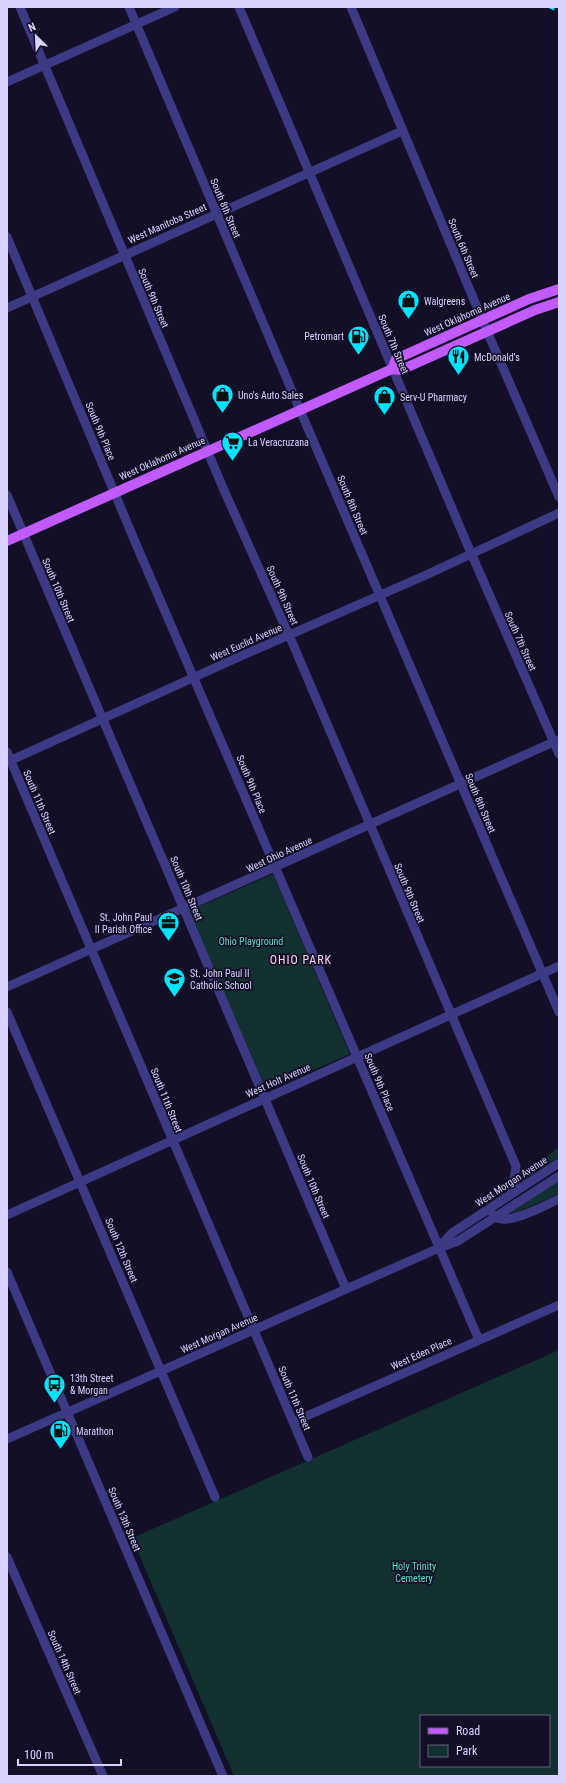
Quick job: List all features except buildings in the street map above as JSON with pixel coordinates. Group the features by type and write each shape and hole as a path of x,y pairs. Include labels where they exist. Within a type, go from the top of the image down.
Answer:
{"main road":[{"name":"West Oklahoma Avenue","path":"392,369 396,359 529,299 559,289"},
{"name":"West Oklahoma Avenue","path":"7,541 392,369 401,370 535,310 559,302"}],"street":[{"name":"South 9th Street","path":"20,7 207,451 288,635 516,1166 512,1193"},
{"name":"South 8th Street","path":"130,7 300,410 559,1012"},
{"path":"7,82 175,7"},
{"name":"South 7th Street","path":"239,7 471,554 556,741 559,754"},
{"name":"South 6th Street","path":"351,7 487,332 559,497"},
{"name":"West Manitoba Street","path":"7,308 216,213 402,131"},
{"name":"South 9th Place","path":"7,237 134,539 479,1340"},
{"name":"South 10th Street","path":"7,495 346,1289"},
{"name":"West Euclid Avenue","path":"8,758 102,720 194,677 471,554 559,513"},
{"name":"West Ohio Avenue","path":"7,987 92,951 556,741"},
{"name":"South 11th Street","path":"8,758 308,1457"},
{"name":"West Holt Avenue","path":"7,1215 559,966"},
{"name":"South 12th Street","path":"7,1012 216,1497"},
{"name":"West Morgan Avenue","path":"439,1248 452,1233 559,1163"},
{"name":"West Morgan Avenue","path":"7,1439 439,1248 458,1242 559,1176"},
{"path":"489,1209 495,1218 502,1221 514,1218 559,1199"},
{"name":"South 13th Street","path":"7,1272 223,1776"},
{"name":"West Eden Place","path":"293,1422 559,1304"},
{"name":"South 14th Street","path":"7,1557 103,1776"}],"green space":[{"name":"Ohio Playground","path":"273,874 350,1054 266,1091 188,911"},
{"path":"559,1147 559,1157 516,1185 517,1179"},
{"path":"559,1181 559,1194 512,1214 511,1213"},
{"name":"Holy Trinity Cemetery","path":"559,1350 559,1776 234,1776 132,1538"}],"railway":[{"path":"549,7 559,12"}],"place":[{"name":"Walgreens","path":"408,320"},
{"name":"Petromart","path":"359,356"},
{"name":"McDonald's","path":"458,376"},
{"name":"Uno's Auto Sales","path":"222,414"},
{"name":"Serv-U Pharmacy","path":"385,416"},
{"name":"La Veracruzana","path":"233,462"},
{"name":"St. John Paul II Parish Office","path":"168,942"},
{"name":"St. John Paul II Catholic School","path":"175,998"},
{"name":"13th Street & Morgan","path":"54,1404"},
{"name":"Marathon","path":"61,1450"}],"district":[{"name":"OHIO PARK","path":"301,960"}]}
